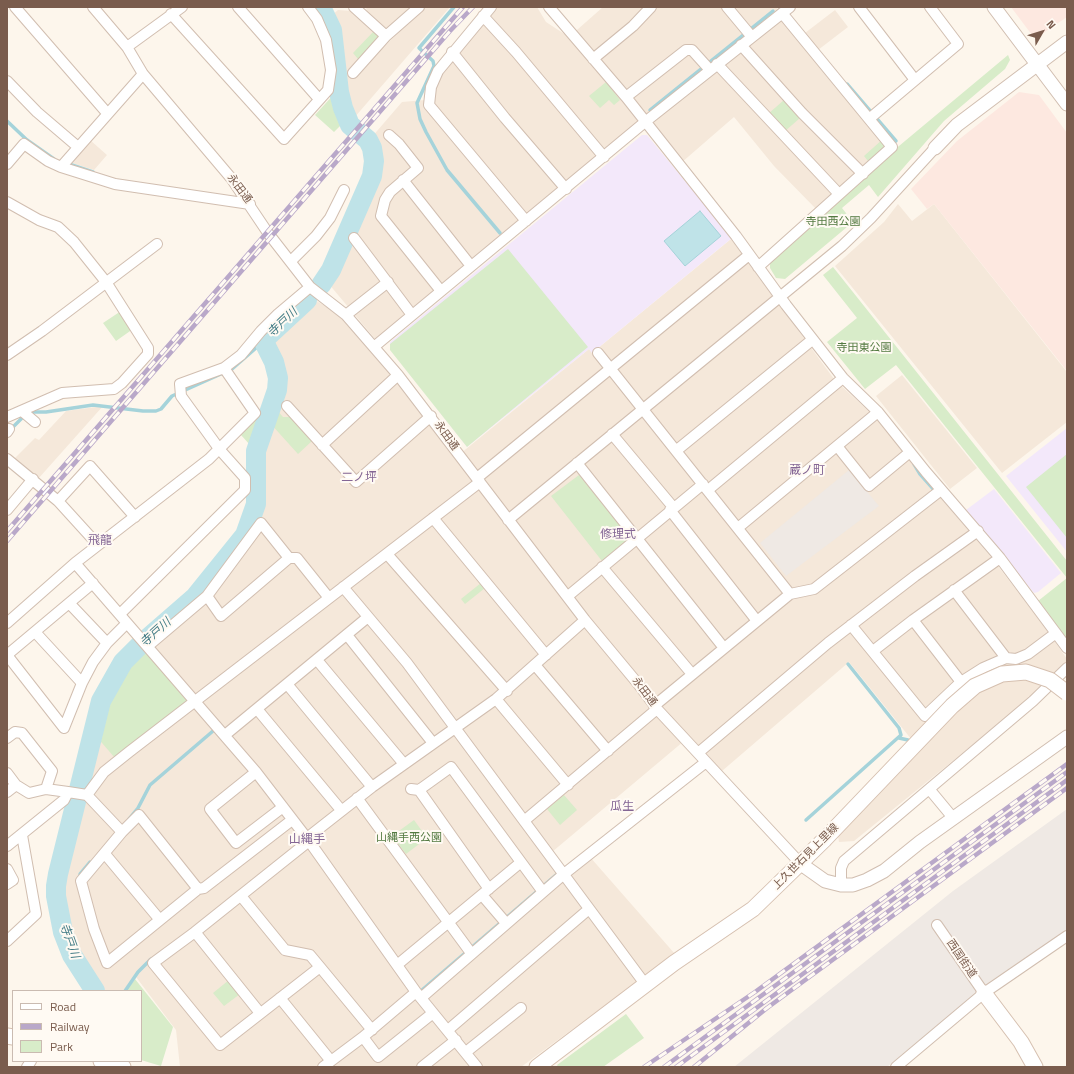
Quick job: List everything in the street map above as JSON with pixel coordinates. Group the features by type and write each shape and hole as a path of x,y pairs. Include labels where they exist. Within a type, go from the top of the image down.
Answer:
{"main road":[{"name":"上久世石見上里線","path":"537,1067 645,984 753,909 801,864 952,706 974,686 1002,674 1026,672 1050,680 1067,693"},
{"path":"984,993 1021,1042 1035,1067"}],"street":[{"path":"15,7 107,113"},
{"name":"永田通","path":"93,7 127,47 143,74 232,178 268,233 310,287 346,316 375,346 585,620 639,685 656,708 801,864"},
{"path":"238,7 319,99"},
{"path":"127,47 176,10 284,139 328,90 330,70 326,40 317,18 308,7"},
{"path":"354,7 386,36"},
{"path":"354,73 386,36 419,7"},
{"path":"491,7 452,52 438,71 431,87 428,106 526,221"},
{"path":"548,7 626,97 749,255 812,340 843,378 878,412 941,490 1000,558 1067,648"},
{"path":"593,59 633,26 651,7"},
{"path":"727,7 752,36"},
{"path":"859,7 915,80"},
{"path":"869,119 958,44 930,7"},
{"path":"994,7 1067,104"},
{"path":"375,346 645,122 786,10 892,147 758,267"},
{"path":"483,16 516,52 604,157"},
{"path":"508,520 842,246 957,125 1067,42"},
{"path":"741,45 802,113 863,174"},
{"path":"626,97 686,50 692,50 713,67 839,194"},
{"path":"452,52 505,118 566,189"},
{"path":"61,167 107,113 143,74"},
{"path":"7,81 37,112 78,147"},
{"path":"389,135 399,144 418,168 390,192 385,200 381,216 441,291"},
{"path":"7,164 24,144 48,161 61,167 115,184 250,204"},
{"path":"403,180 471,266"},
{"path":"291,261 316,236 330,218 344,190"},
{"path":"7,417 62,393 114,389 122,383 148,354 148,348 106,282 74,242 58,227 39,220 9,205"},
{"path":"354,238 412,315"},
{"path":"7,355 42,331 157,244"},
{"path":"7,846 64,800 78,794 104,772 433,518 611,368 749,255"},
{"path":"346,316 388,282"},
{"path":"120,614 245,490 244,478 220,450 181,396 180,384 224,368 241,355 261,331 278,314 310,287"},
{"path":"677,450 812,340"},
{"path":"598,353 677,450 705,487 739,527 790,594"},
{"path":"7,623 75,563 220,450 255,413 224,368"},
{"path":"322,445 398,375"},
{"path":"568,596 671,509 705,487 843,378"},
{"path":"287,406 356,482 430,416"},
{"path":"22,411 35,422"},
{"path":"739,527 878,412"},
{"path":"612,434 757,621"},
{"path":"837,446 869,486 910,452"},
{"path":"7,459 58,501 98,545"},
{"path":"577,463 724,648"},
{"path":"58,501 90,466 135,517"},
{"path":"7,510 33,479"},
{"path":"524,821 608,751 692,674 790,594 814,589 941,490"},
{"path":"433,518 546,655"},
{"path":"145,642 207,596 260,523 289,558"},
{"path":"698,753 851,625 914,576 978,531"},
{"path":"387,554 506,691"},
{"path":"207,596 221,616 289,558 297,558 329,598"},
{"path":"873,651 913,620 1000,558"},
{"path":"75,563 145,642 194,703 256,772 308,839 419,995 477,1067"},
{"path":"602,567 692,674"},
{"path":"93,583 7,655 64,728 82,683 94,662 107,643 127,622"},
{"path":"343,587 407,663 645,984"},
{"path":"954,590 1006,658"},
{"path":"69,603 107,643"},
{"path":"225,736 368,617"},
{"path":"320,967 220,1045 153,963 241,896 341,810 496,699 585,620"},
{"path":"913,620 962,682"},
{"path":"851,625 925,716 962,682 983,668 1006,658 1016,659 1028,654 1056,633"},
{"path":"35,632 82,683"},
{"path":"347,635 433,743"},
{"path":"317,660 404,764"},
{"path":"535,665 608,751"},
{"path":"841,885 841,868 844,861 930,790 1033,701 1067,668"},
{"path":"288,684 372,787"},
{"path":"496,699 568,785"},
{"path":"257,709 341,810"},
{"path":"7,738 15,732 22,733 52,771 46,790"},
{"path":"801,864 825,881 841,885 853,885 884,871 920,842 1067,737"},
{"path":"323,1067 419,995 564,874 706,762"},
{"path":"506,923 415,790 451,767 520,863 543,892"},
{"path":"256,772 210,809 236,843 283,807"},
{"path":"7,773 16,785 29,793 46,790 78,794 122,832"},
{"path":"7,792 16,785"},
{"path":"930,790 954,819"},
{"path":"357,798 471,953"},
{"path":"198,889 139,815 122,832 81,881 94,929 107,963 198,889 204,888 292,820"},
{"path":"7,941 36,914 22,835"},
{"path":"105,854 160,920"},
{"path":"397,965 520,863"},
{"path":"7,869 13,880 7,884"},
{"path":"241,896 285,950 310,955 372,1030"},
{"path":"448,1030 589,909"},
{"name":"西国街道","path":"937,925 984,993"},
{"path":"195,932 260,1014"},
{"path":"896,1067 984,993 1067,936"},
{"path":"280,998 332,1061"},
{"path":"466,1052 521,1008"},
{"path":"363,1038 378,1057 433,1013"},
{"path":"422,1067 456,1040"}],"shaded area":[{"path":"366,7 414,7 388,32 367,12"},
{"path":"424,7 450,7 354,118 348,110 342,75 362,69"},
{"path":"496,7 537,7 546,22 569,37 603,7 776,7 889,148 817,210 774,166 734,117 681,163 646,116 376,340 328,283 379,176 382,159 371,138 402,102 425,100 444,71"},
{"path":"1011,7 1067,7 1067,17 1039,36 1032,35"},
{"path":"338,10 352,11 381,36 354,64 352,72 342,72 337,37 331,16"},
{"path":"835,10 848,27 818,50 805,33"},
{"path":"1019,92 1039,95 1067,133 1067,371 934,204 927,209 911,189 957,141"},
{"path":"642,135 647,135 732,238 592,353 589,349 467,447 390,349 390,342"},
{"path":"90,140 107,155 94,170 72,163 72,161"},
{"path":"898,204 912,221 934,204 1067,372 1067,422 1002,473 835,266 884,222"},
{"path":"731,239 834,379 880,422 934,490 991,557 1044,626 1067,659 1067,662 1018,708 854,841 839,842 837,830 920,750 849,662 722,771 690,736 552,852 568,873 590,857 675,954 521,1067 180,1067 176,1030 136,977 133,978 124,990 101,990 80,962 64,911 60,881 71,828 106,697 125,666 206,591 255,525 260,482 257,459 280,390 279,363 272,349 271,337 313,299 336,312 389,373 455,458 589,349 592,353"},
{"path":"902,375 977,468 950,489 876,396"},
{"path":"103,406 38,479 13,460 35,438 39,440 66,411"},
{"path":"1067,428 1067,552 1006,476"},
{"path":"849,470 879,506 786,576 760,543"},
{"path":"994,489 1061,573 1038,592 1034,593 966,510"},
{"path":"1067,809 1067,930 988,983 887,1067 734,1067 953,891"}],"green space":[{"path":"374,31 381,37 358,59 353,53"},
{"name":"寺田西公園","path":"1008,55 1010,60 1005,69 944,121 878,197 869,185 842,208 853,222 785,279 776,278 770,268 770,262 893,151"},
{"path":"606,82 620,100 614,105 609,100 600,108 589,96"},
{"path":"335,93 338,110 344,122 334,132 315,115"},
{"path":"784,100 800,118 784,132 768,114"},
{"path":"883,139 885,142 884,148 868,161 864,156"},
{"path":"508,249 588,347 467,447 390,350 390,344"},
{"name":"寺田東公園","path":"833,267 1067,561 1067,578 896,365 865,389 827,342 857,318 823,275"},
{"path":"121,311 133,329 116,341 103,323"},
{"path":"276,409 283,417 290,417 312,441 298,454 270,423"},
{"path":"257,416 261,421 250,445 241,435"},
{"path":"1067,454 1067,538 1026,487"},
{"path":"579,475 627,534 627,540 602,561 551,496"},
{"path":"1067,578 1067,639 1038,601"},
{"path":"481,583 485,588 465,604 461,599"},
{"path":"144,648 186,697 186,704 115,758 96,736 110,692 128,664"},
{"path":"564,795 577,810 560,825 547,809"},
{"name":"山縄手西公園","path":"414,820 427,838 406,854 392,836"},
{"path":"135,979 173,1027 161,1066 142,1060 142,990 127,990"},
{"path":"229,980 240,994 224,1006 213,993"},
{"path":"626,1014 644,1038 603,1067 558,1067 557,1065"}],"water":[{"path":"700,211 721,236 685,266 664,241"}],"waterway":[{"name":"寺戸川","path":"321,7 332,30 339,92 343,108 350,125 368,140 372,148 374,161 372,176 331,270 321,285"},
{"path":"454,7 419,48 433,61 434,66 417,103 420,119 447,170 500,233"},
{"path":"650,110 773,11"},
{"path":"847,84 896,141"},
{"path":"7,121 27,140 54,159"},
{"path":"66,163 93,172"},
{"name":"寺戸川","path":"94,990 72,955 63,932 56,896 56,886 101,701 123,662 141,644 195,597 245,535 256,504 256,451 277,390 278,378 274,362 265,344 267,337 307,300"},
{"path":"31,412 46,412 93,405 143,411 156,411 161,409 172,396 232,369 256,348 265,344"},
{"path":"10,430 25,415"},
{"path":"914,464 920,474 936,492"},
{"path":"806,820 901,735 899,728 848,664"},
{"path":"129,819 138,808 150,785 213,731"},
{"path":"899,738 908,740"},
{"path":"80,874 90,862"},
{"path":"422,990 556,875"},
{"path":"126,990 138,972 151,959"}],"railway":[{"path":"7,531 463,7"},
{"path":"7,541 450,31 473,7"},
{"path":"644,1067 755,992 1067,764"},
{"path":"664,1067 1067,772"},
{"path":"676,1067 1067,780"},
{"path":"694,1067 767,1008 1067,788"}],"district":[{"name":"蔵ノ町","path":"807,471"},
{"name":"二ノ坪","path":"359,478"},
{"name":"修理式","path":"618,535"},
{"name":"飛龍","path":"100,541"},
{"name":"瓜生","path":"622,807"},
{"name":"山縄手","path":"307,840"}]}
